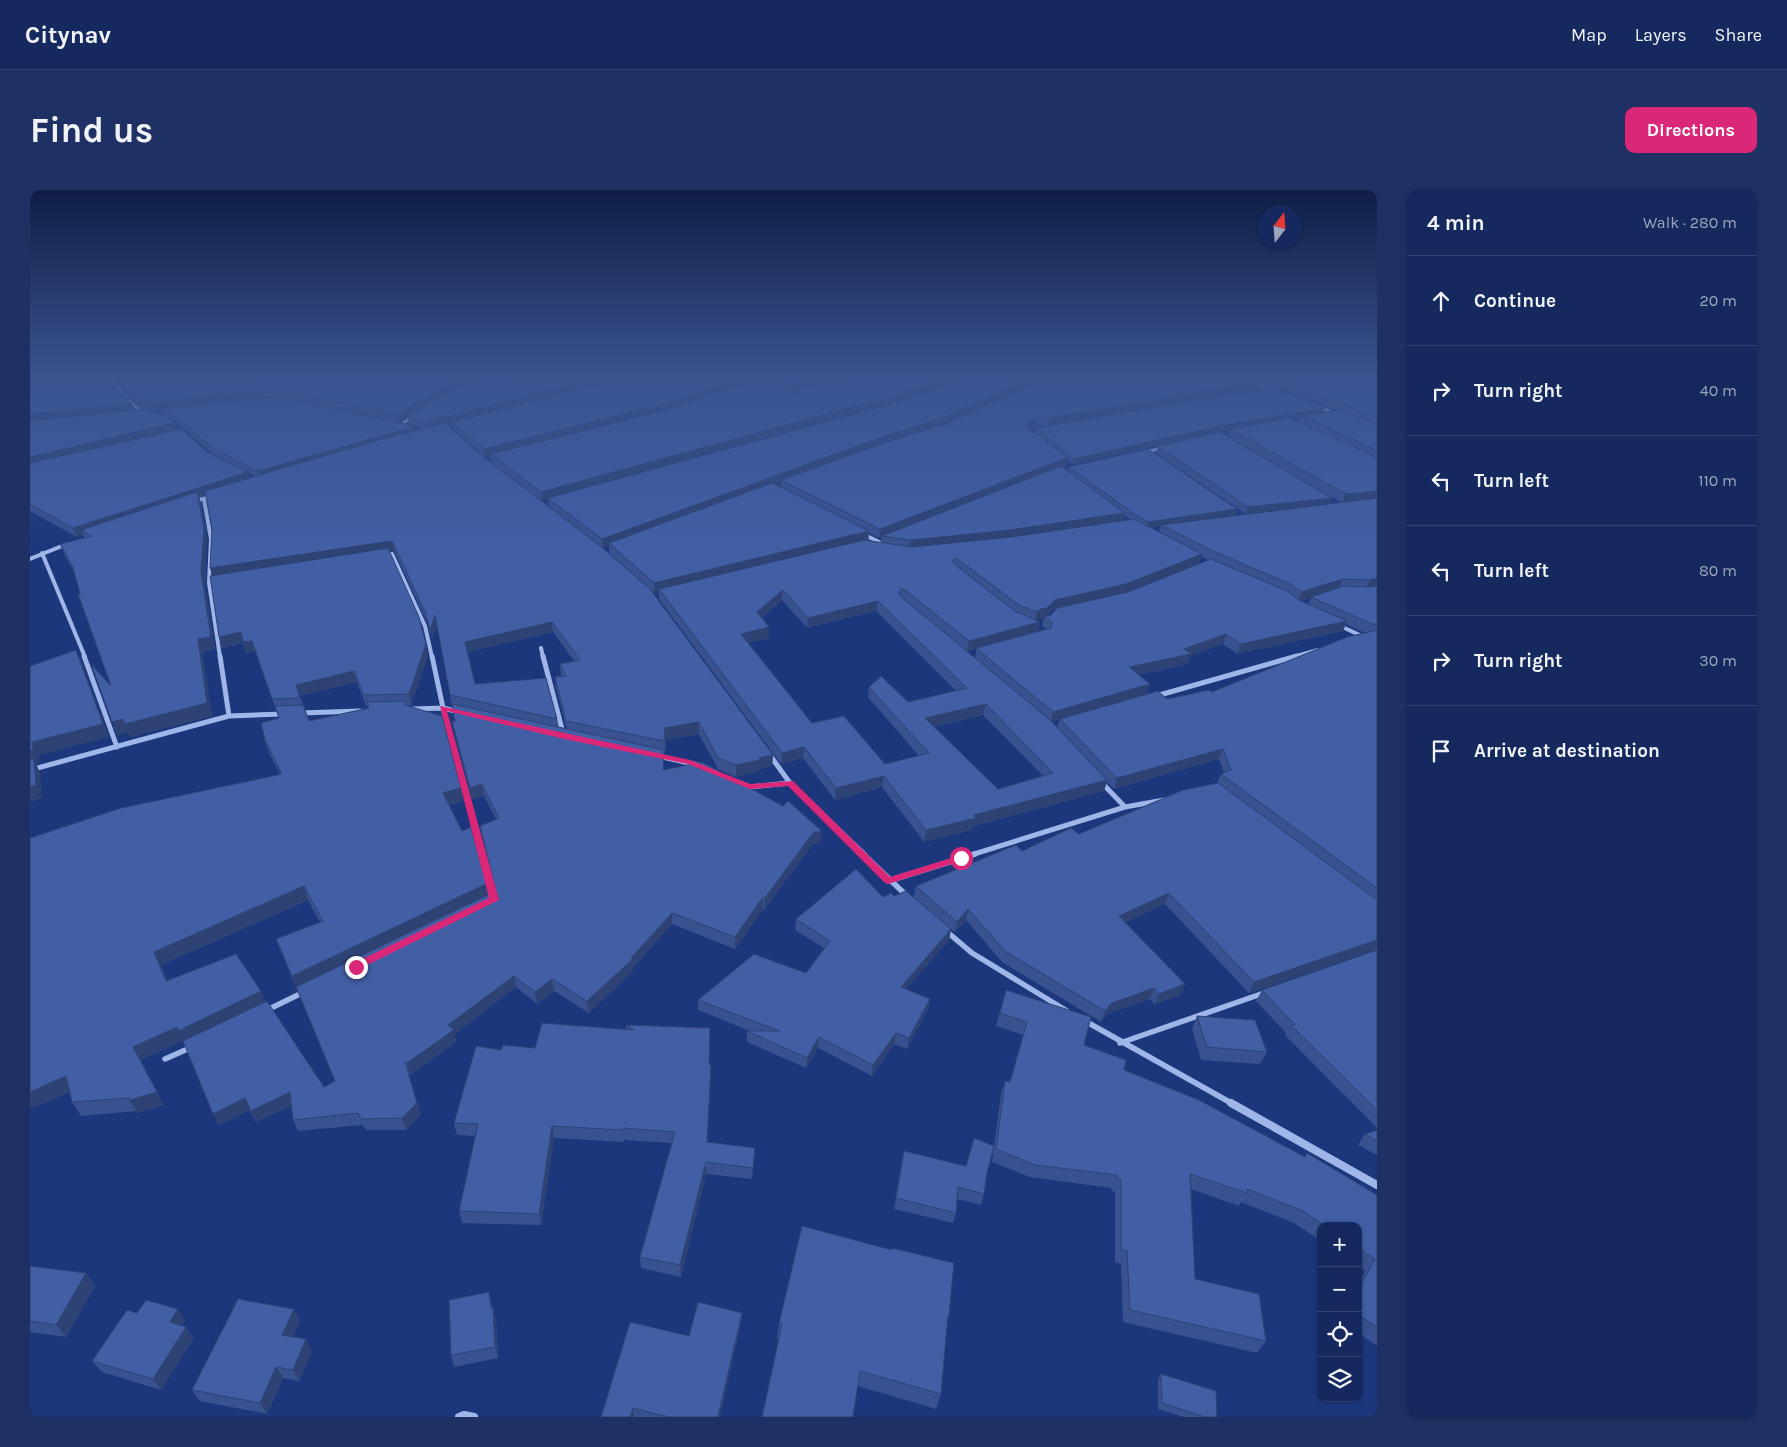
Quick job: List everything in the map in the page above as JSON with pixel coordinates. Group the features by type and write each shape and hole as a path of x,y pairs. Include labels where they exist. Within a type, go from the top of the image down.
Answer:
{"street":[{"path":"1137,453 1165,447"},
{"path":"1147,451 1155,457"},
{"path":"186,504 213,495"},
{"path":"204,498 211,539 209,584 229,716"},
{"path":"854,530 880,542"},
{"path":"873,544 888,539"},
{"path":"30,559 73,542"},
{"path":"42,554 85,658 117,747"},
{"path":"382,555 392,554 425,626 443,708 494,900 485,904"},
{"path":"209,584 219,582"},
{"path":"1331,622 1365,637"},
{"path":"1357,639 1371,637"},
{"path":"541,648 564,736 555,734"},
{"path":"1152,697 1322,649"},
{"path":"404,709 443,708 461,712"},
{"path":"297,713 365,711"},
{"path":"30,770 229,716 288,714"},
{"path":"767,752 790,783 888,881 909,899"},
{"path":"651,754 690,762 707,769"},
{"path":"732,780 750,787 790,783"},
{"path":"1099,781 1125,808"},
{"path":"888,881 1125,808 1170,798"},
{"path":"937,923 972,953 1071,1013"},
{"path":"263,1012 308,990"},
{"path":"1120,1043 1267,992"},
{"path":"1079,1018 1120,1043 1377,1185"},
{"path":"165,1059 201,1042"},
{"path":"458,1417 464,1415 474,1417"}],"building":[{"path":"30,431 139,431 30,457"},
{"path":"171,431 184,431 207,452 248,472 73,528 30,504 30,463"},
{"path":"193,431 398,431 258,471 211,447"},
{"path":"413,431 454,431 481,455 599,545 650,589 773,755 736,765 718,758 699,722 665,728 664,741 566,721 555,677 566,676 560,664 580,660 552,622 465,642 475,684 546,678 557,719 450,695 435,615 430,630 426,614 392,541 210,568 212,529 205,491"},
{"path":"464,431 555,431 484,449"},
{"path":"582,431 764,431 541,492 491,454"},
{"path":"792,431 900,431 602,539 548,498"},
{"path":"922,431 1032,431 1067,458 880,529 781,480"},
{"path":"1040,431 1197,431 1074,459"},
{"path":"1235,431 1320,431 1377,458 1377,491 1346,494"},
{"path":"1336,431 1377,431 1377,450"},
{"path":"1220,432 1332,498 1248,507 1158,446"},
{"path":"1148,449 1237,509 1148,522 1069,467"},
{"path":"1061,466 1125,513 1010,530 911,540 882,536"},
{"path":"772,483 869,531 654,583 609,543"},
{"path":"197,492 204,528 201,572 211,637 198,639 207,703 125,724 123,719 112,722 91,664 111,686 78,594 80,594 73,567 60,544 92,536 81,530"},
{"path":"1377,498 1377,578 1370,580 1343,579 1301,592 1290,584 1213,551 1161,525"},
{"path":"1134,519 1202,554 1126,584 1055,600 1047,608 1037,612 1019,605 956,558 953,560 954,564 1015,611 1040,622 969,641 905,590 901,589 899,592 900,596 1049,719 1107,780 974,815 976,818 926,830 884,776 836,788 804,747 782,753 659,589 864,540 912,547 1011,537","holes":["783,590 808,618 878,601 967,688 908,702 881,676 869,687 929,753 885,764 844,716 812,723 741,634 769,627 757,612","986,704 1053,773 998,789 925,718"]},
{"path":"388,548 419,617 426,644 409,694 364,695 354,671 296,685 300,698 272,699 252,641 243,642 241,632 219,637 210,576"},
{"path":"1211,559 1287,591 1299,600 1347,621 1241,644 1226,634 1184,649 1191,654 1129,667 1150,684 1053,712 976,648 1051,628 1052,622 1044,617 1051,615 1057,608 1128,592"},
{"path":"1344,586 1377,586 1377,624 1372,624 1311,597"},
{"path":"1377,630 1377,888 1221,774 1231,770 1223,749 1117,778 1060,719 1158,691 1167,699 1209,690 1212,692 1347,637"},
{"path":"76,650 103,724 32,742 33,750 30,751 30,666"},
{"path":"406,701 405,705 442,716 461,788 443,793 462,831 471,827 486,884 292,976 276,939 323,921 304,886 154,952 166,981 236,954 261,991 178,1031 177,1027 133,1047 157,1092 130,1100 129,1098 72,1102 66,1076 30,1092 30,838 121,808 282,774 265,740 261,723 279,718 275,706 303,705 309,721 369,708 367,702"},
{"path":"452,704 664,750 663,770 702,762 783,806 788,801 822,831 813,833 765,898 763,897 735,937 672,913 631,958 633,959 587,1001 552,979 535,992 514,976 448,1025 454,1030 407,1063 405,1062 417,1103 402,1118 361,1119 358,1113 293,1120 290,1092 251,1111 245,1098 213,1114 183,1041 267,1001 324,1087 335,1081 296,987 496,891 480,826 499,818 482,784 470,788 452,721 455,722"},
{"path":"30,759 34,759 36,785 30,787"},
{"path":"1218,783 1377,900 1377,940 1254,982 1169,893 1119,916 1185,984 1159,994 1154,988 1112,1003 1105,1011 1005,951 968,909 957,922 916,886 1016,845 1022,851 1071,828 1079,834 1183,790"},
{"path":"856,869 883,897 891,893 894,896 906,891 951,929 901,987 930,999 909,1038 896,1033 873,1065 819,1037 807,1058 747,1031 780,1031 698,1000 754,954 806,973 830,941 796,919"},
{"path":"1377,950 1377,1110 1291,1025 1295,1025 1262,990"},
{"path":"1006,990 1091,1017 1084,1045 1126,1060 1124,1070 1199,1100 1305,1157 1307,1153 1377,1195 1377,1327 1362,1318 1362,1283 1375,1259 1362,1251 1362,1222 1319,1222 1303,1211 1247,1189 1247,1193 1190,1174 1195,1279 1259,1294 1266,1341 1130,1310 1127,1251 1121,1250 1121,1179 1117,1179 1117,1175 1035,1165 996,1149 1005,1081 1010,1082 1027,1022 1000,1013"},
{"path":"1197,1016 1255,1020 1267,1052 1207,1047"},
{"path":"542,1023 634,1030 626,1025 710,1028 709,1064 711,1065 707,1142 755,1148 753,1168 706,1162 680,1265 640,1257 675,1132 552,1126 539,1214 459,1211 478,1124 454,1123 476,1046 501,1050 503,1045 535,1048"},
{"path":"1377,1130 1377,1141 1365,1134"},
{"path":"974,1138 994,1146 984,1194 958,1187 956,1213 896,1198 904,1151 966,1166"},
{"path":"802,1226 892,1250 892,1248 954,1263 941,1394 860,1371 853,1417 762,1417 782,1324 779,1323"},
{"path":"30,1266 86,1273 56,1325 30,1321"},
{"path":"489,1292 491,1308 493,1308 495,1347 451,1355 449,1300"},
{"path":"238,1299 294,1309 282,1335 306,1339 293,1370 276,1367 260,1403 192,1390"},
{"path":"146,1300 178,1309 170,1322 186,1327 153,1379 92,1361 127,1310 137,1313"},
{"path":"698,1302 742,1313 718,1417 668,1417 633,1408 630,1417 601,1417 630,1322 689,1336"},
{"path":"1161,1374 1216,1391 1217,1417 1205,1417 1162,1403"}],"route":[{"path":"356,967 494,900 443,708 564,736 690,762 750,787 790,783 888,881 961,858"}]}
